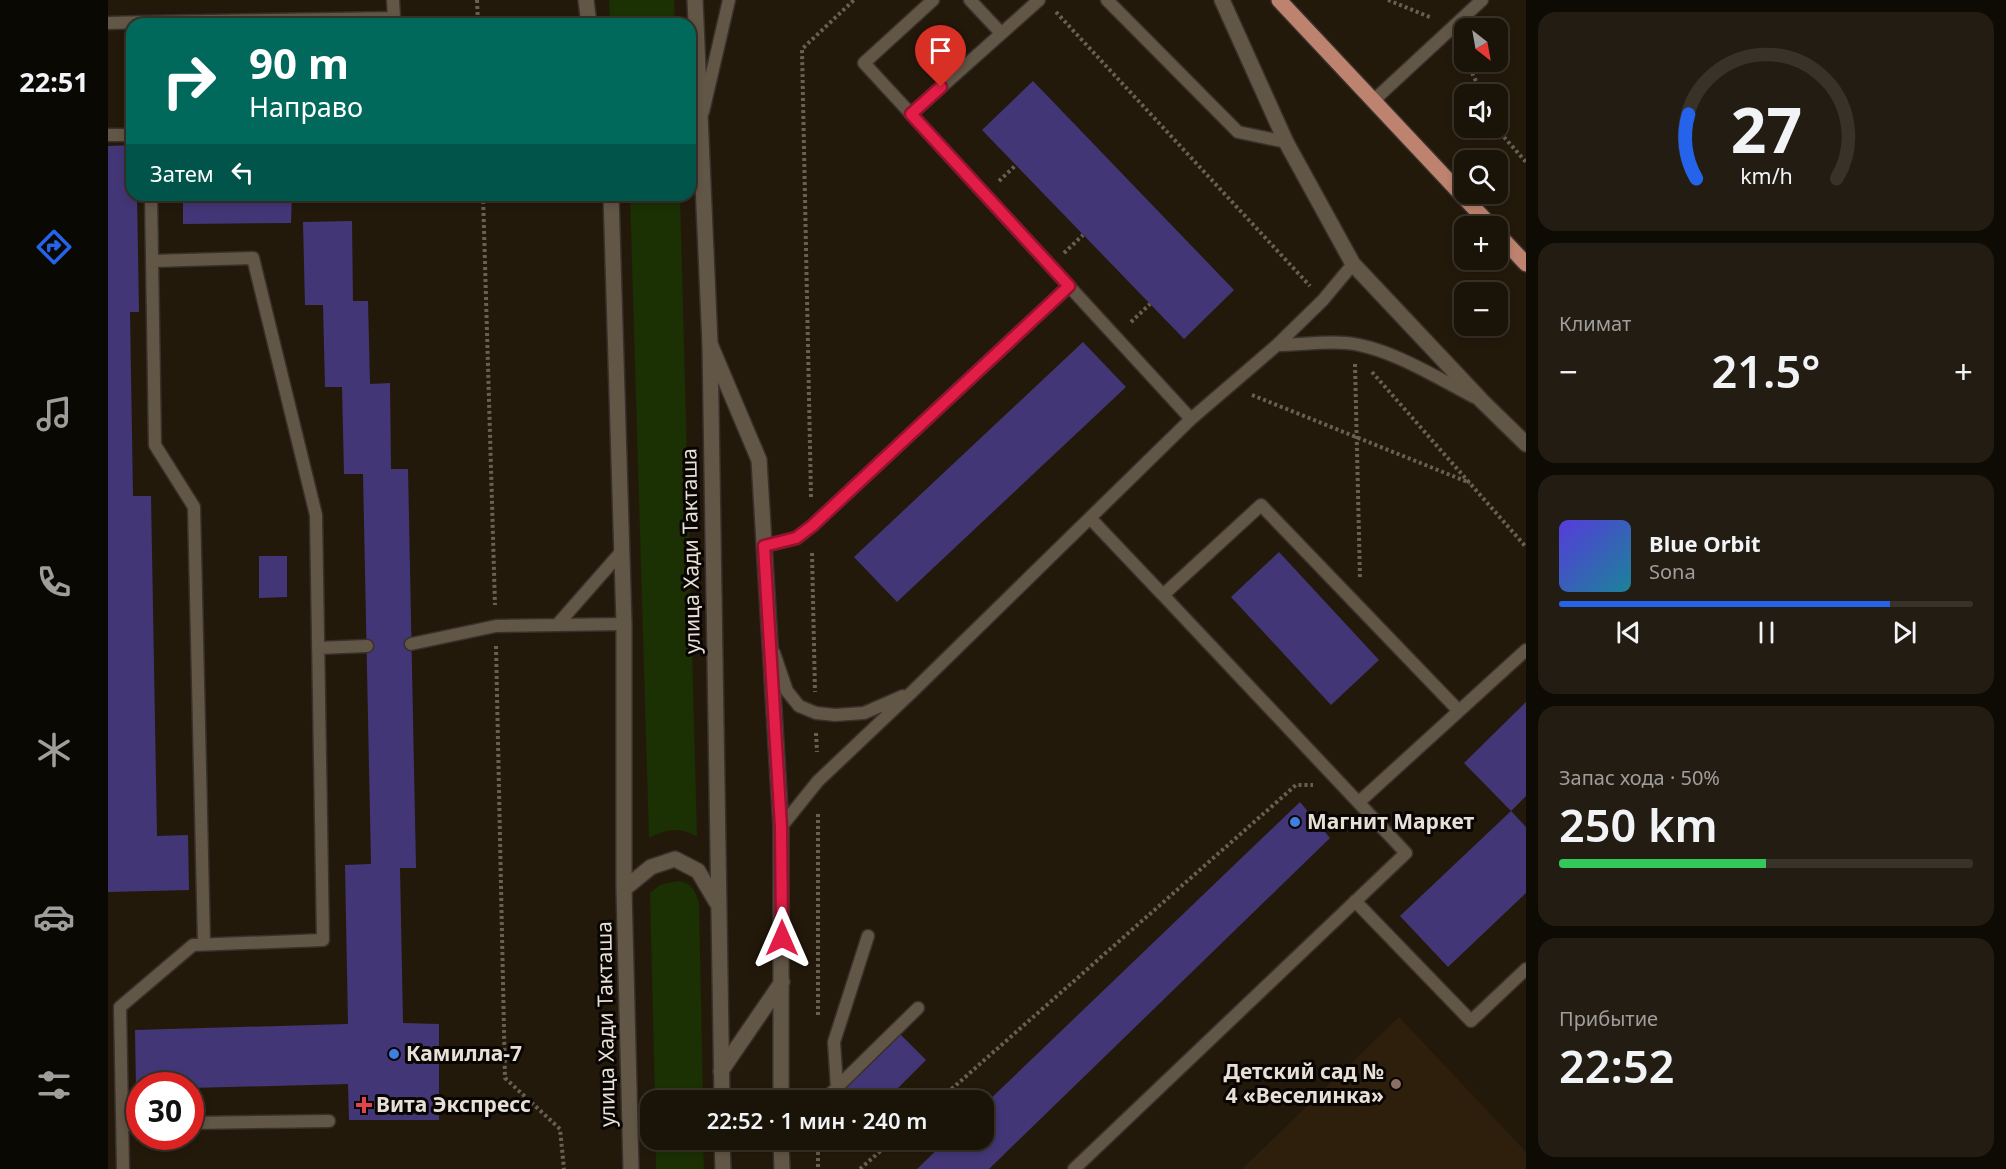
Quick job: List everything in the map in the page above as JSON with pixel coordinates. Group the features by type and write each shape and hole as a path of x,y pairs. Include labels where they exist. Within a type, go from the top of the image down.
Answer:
{"main road":[{"path":"586,0 588,18"},
{"name":"улица Хади Такташа","path":"695,0 696,18"},
{"path":"1222,0 1286,142 1353,264 1482,401 1526,444"},
{"path":"1279,0 1482,216"},
{"name":"улица Хади Такташа","path":"696,25 710,344 722,1090"},
{"name":"улица Хади Такташа","path":"611,201 624,624 624,889 631,1169"},
{"path":"1508,245 1526,264"},
{"path":"710,344 759,460 781,827 782,1090"},
{"path":"624,889 651,867 675,859 699,871 719,906"},
{"path":"721,1071 782,982"},
{"path":"722,1150 723,1169"},
{"path":"781,1150 782,1169"}],"lane":[{"path":"393,0 394,18"},
{"path":"700,125 729,0"},
{"path":"933,0 864,63 1191,419"},
{"path":"970,0 1001,33"},
{"path":"911,114 1039,0"},
{"path":"1107,0 1238,132 1286,142"},
{"path":"1373,101 1482,0"},
{"path":"108,23 126,23"},
{"path":"108,135 126,135"},
{"path":"151,201 155,446 194,507 204,943"},
{"path":"123,1169 120,1007 194,945 323,940 316,515 254,258 152,261"},
{"path":"781,827 818,781 1191,419 1277,345 1323,300 1353,264"},
{"path":"764,546 796,538 812,526 1069,286"},
{"path":"1277,345 1374,349 1423,370 1482,401"},
{"path":"1163,595 1261,505 1459,711"},
{"path":"1074,1169 1406,853 1090,518"},
{"path":"557,625 622,551"},
{"path":"411,644 495,626 624,624"},
{"path":"770,641 787,691 799,706 816,713 864,713 912,692"},
{"path":"318,648 367,646"},
{"path":"1359,802 1526,651"},
{"path":"1355,901 1471,1021 1526,969"},
{"path":"837,1088 834,1042 868,936"},
{"path":"837,1088 918,1008"},
{"path":"204,1124 329,1121"}],"path":[{"path":"477,0 478,18"},
{"path":"1053,9 1323,300"},
{"path":"1505,138 1526,162"},
{"path":"483,201 505,1078 560,1129 564,1169"},
{"path":"1116,337 1150,304"},
{"path":"1350,347 1356,438 1361,610"},
{"path":"1350,347 1526,547"},
{"path":"1228,385 1471,484"},
{"path":"951,1090 1296,786 1341,784"},
{"path":"818,1150 818,1169"},
{"path":"860,1169 882,1150"}],"shaded area":[{"name":"Детский сад № 4 «Веселинка»","path":"1399,1017 1526,1152 1526,1169 1242,1169"}],"green space":[{"path":"609,0 674,0 675,18 610,18"},
{"path":"630,201 680,201 697,837 685,831 673,830 661,832 649,838"},
{"path":"678,881 687,883 696,894 699,903 703,1090 655,1090 650,893 660,885"},
{"path":"656,1150 703,1150 704,1169 656,1169"}],"building":[{"path":"1033,81 1234,290 1184,339 982,130"},
{"path":"126,145 126,201 137,201 139,312 130,312 133,496 151,496 157,836 188,835 189,890 108,892 108,146"},
{"path":"183,201 292,201 291,223 183,224"},
{"path":"352,221 353,301 368,301 370,384 390,383 391,469 408,469 416,868 400,868 403,1023 439,1024 439,1120 349,1120 348,1084 204,1088 204,1072 136,1072 135,1030 348,1024 345,865 371,864 363,474 344,474 342,387 325,387 323,305 305,305 303,222"},
{"path":"1083,342 1126,387 897,602 854,557"},
{"path":"1279,552 1379,660 1331,705 1231,597"},
{"path":"259,556 287,556 287,597 259,598"},
{"path":"1526,702 1526,796 1511,811 1464,763"},
{"path":"1300,802 1330,838 989,1169 917,1169 937,1150 994,1150 994,1095"},
{"path":"1511,811 1526,827 1526,893 1448,967 1400,916"},
{"path":"898,1032 926,1060 896,1090 841,1090"}],"place":[{"name":"Магнит Маркет","path":"1295,822"},
{"name":"Камилла-7","path":"394,1054"},
{"name":"Детский сад № 4 «Веселинка»","path":"1396,1084"},
{"name":"Вита Экспресс","path":"364,1105"}],"route":[{"path":"782,938 781,827 764,546 796,538 812,526 1069,286 911,114 941,87"}]}
